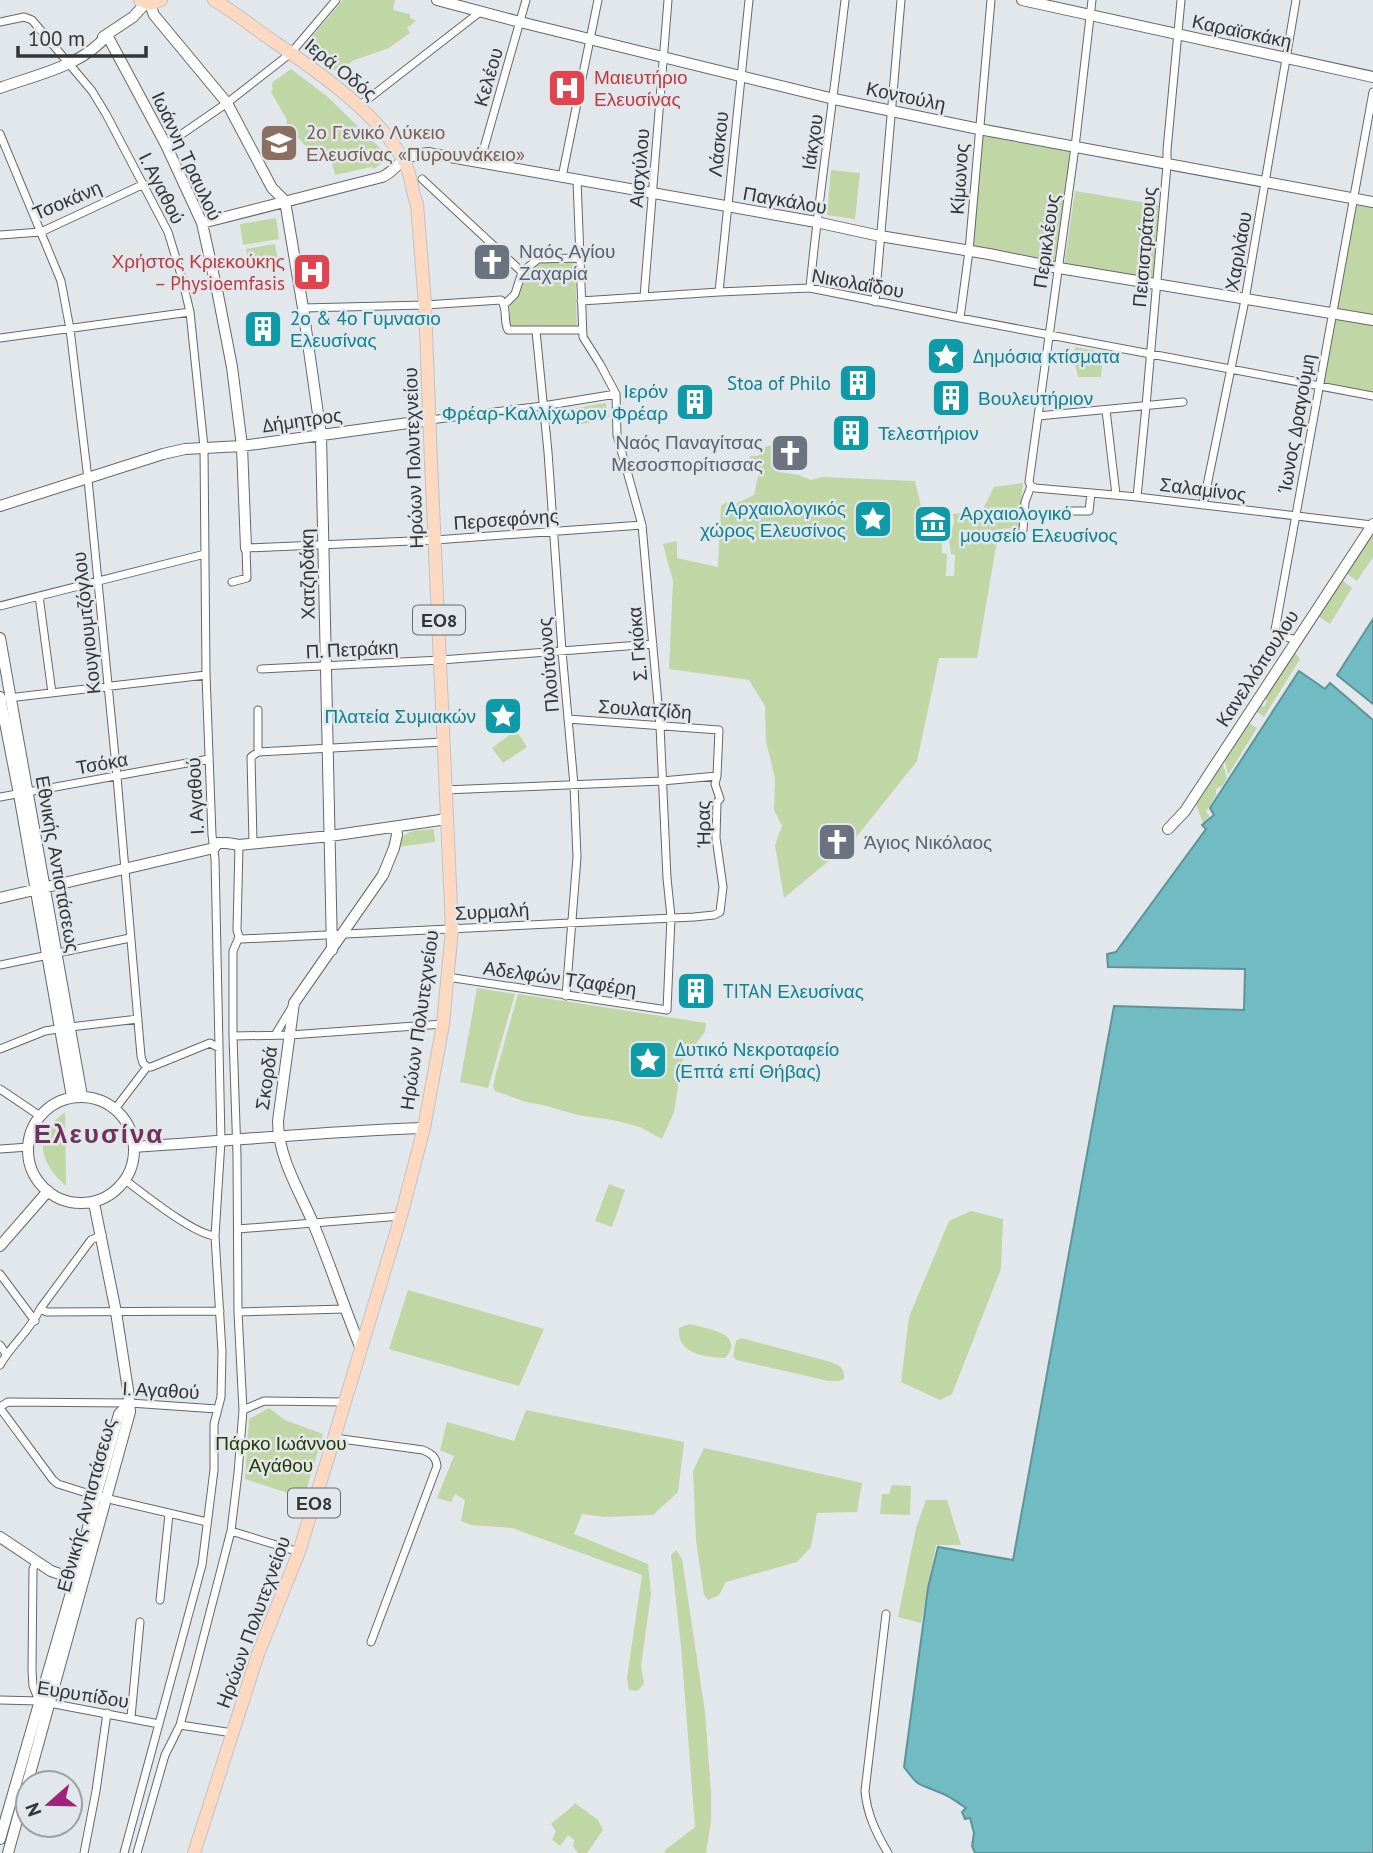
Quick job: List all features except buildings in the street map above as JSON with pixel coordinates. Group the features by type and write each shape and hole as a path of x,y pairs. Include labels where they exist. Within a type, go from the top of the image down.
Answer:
{"main road":[{"name":"Ιερά Οδός","path":"202,0 242,19"},
{"name":"Ιερά Οδός","path":"214,0 317,72 383,131 403,160"},
{"name":"Ηρώων Πολυτεχνείου","path":"194,1853 258,1654 299,1552 401,1216 424,1128 443,1024 452,929 425,305 417,204 403,160"}],"street":[{"path":"166,145 227,103 291,53 336,0"},
{"name":"Κοντούλη","path":"437,0 834,99 1167,165 1373,202"},
{"name":"Κελέου","path":"480,162 526,0"},
{"path":"562,177 598,0"},
{"name":"Αισχύλου","path":"644,297 668,0"},
{"name":"Λάσκου","path":"719,292 749,0"},
{"name":"Ιάκχου","path":"810,288 845,0"},
{"path":"875,302 901,0"},
{"name":"Κίμωνος","path":"960,318 969,251 991,0"},
{"name":"Καραϊσκάκη","path":"1022,0 1373,78"},
{"name":"Περικλέους","path":"1023,530 1025,502 1031,486 1029,482 1075,147 1092,0"},
{"name":"Πεισιστράτους","path":"1137,497 1181,0"},
{"name":"Χαριλάου","path":"1203,505 1245,300 1296,0"},
{"path":"0,88 68,63 101,43 107,35 149,2 155,15 227,103 272,188 285,201"},
{"path":"358,107 480,12"},
{"name":"Ι. Αγαθού","path":"0,22 20,18 32,20 99,102 144,184 173,245 190,312 204,447 206,675 214,848 221,1141 215,1236 220,1311 221,1397 217,1409 130,1403 8,1402 0,1408"},
{"name":"Ιωάννη Τραυλού","path":"107,35 166,145 202,222 232,367 242,446 246,548"},
{"name":"Ίωνος Δραγούμη","path":"1296,640 1275,631 1373,92"},
{"name":"Κουγιουμτζόγλου","path":"0,134 61,281 69,330 88,479 141,1056 147,1067"},
{"name":"Παγκάλου","path":"202,222 382,177 395,170 403,160 428,153 1059,268 1373,320"},
{"path":"422,179 522,272"},
{"path":"577,179 582,330 508,330 505,325 505,304 515,294 522,272 538,259 579,258"},
{"name":"Τσοκάνη","path":"0,235 41,232 144,184"},
{"name":"Χατζηδάκη","path":"285,201 321,435 327,748 337,935"},
{"name":"Νικολαΐδου","path":"581,301 810,288 1373,396"},
{"path":"303,308 501,300 505,304"},
{"path":"0,338 190,312"},
{"name":"Σ. Γκιόκα","path":"582,330 583,337 616,394 617,435 642,525 660,726 671,917 667,1010"},
{"name":"Πλούτωνος","path":"536,331 574,785 577,857 566,996"},
{"name":"Δήμητρος","path":"0,506 185,449 242,446 616,394"},
{"path":"1038,416 1183,402"},
{"path":"1107,410 1116,495"},
{"name":"Σαλαμίνος","path":"1031,486 1373,524"},
{"path":"1069,511 1089,511 1091,493"},
{"name":"Κανελλόπουλου","path":"1168,829 1185,811 1373,524"},
{"name":"Περσεφόνης","path":"246,548 435,540 642,525"},
{"path":"232,582 247,578 246,548"},
{"path":"0,606 205,554"},
{"path":"39,596 52,693"},
{"name":"Εθνικής Αντιστάσεως","path":"0,638 3,698 24,793 77,1097"},
{"name":"Π. Πετράκη","path":"261,668 441,660 653,644"},
{"path":"3,698 206,675"},
{"path":"258,710 258,752"},
{"name":"Σουλατζίδη","path":"568,719 719,730"},
{"name":"Ήρας","path":"714,915 720,912 723,887 716,838 717,802 720,799 715,784 719,730"},
{"path":"253,842 251,757 258,752 443,741"},
{"name":"Τσόκα","path":"0,797 209,759"},
{"path":"445,790 662,781 717,776"},
{"path":"0,898 214,848 218,844 228,842 239,845 330,836 447,819"},
{"name":"Σκορδά","path":"361,1349 313,1224 282,1153 278,1121 294,1003 332,950 337,935 383,875 394,848 396,827"},
{"path":"137,1853 165,1755 180,1725 231,1531 238,1473 243,1410 238,1312 233,951 239,937 239,845"},
{"name":"Συρμαλή","path":"239,937 251,940 714,915"},
{"path":"0,965 130,938"},
{"name":"Αδελφών Τζαφέρη","path":"447,977 667,1010"},
{"path":"275,1035 294,1003"},
{"path":"0,1049 45,1031 138,1019"},
{"path":"233,1036 290,1035 443,1024"},
{"path":"115,1109 147,1067 210,1043 219,1048"},
{"path":"0,1089 40,1116"},
{"path":"77,1097 96,1098 115,1109 131,1131 134,1147 132,1164 125,1180 116,1190 94,1203 74,1202 48,1191 35,1175 30,1160 32,1130 40,1116 53,1105 77,1097"},
{"path":"134,1147 354,1130 424,1128"},
{"path":"0,1149 29,1147"},
{"path":"125,1180 194,1229 208,1236 215,1236"},
{"path":"0,1247 48,1191"},
{"path":"94,1203 116,1312 130,1403"},
{"path":"238,1229 401,1216"},
{"path":"0,1365 6,1354 35,1321 40,1310 91,1240 102,1235"},
{"path":"0,1273 35,1321"},
{"path":"238,1312 345,1309"},
{"path":"40,1310 220,1311"},
{"path":"0,1345 6,1354"},
{"path":"243,1410 264,1401 344,1402"},
{"name":"Εθνικής Αντιστάσεως","path":"0,1839 44,1702 101,1497 124,1433 130,1403"},
{"path":"0,1408 53,1480 65,1488 207,1522"},
{"path":"124,1853 202,1566 214,1470 214,1424 217,1409"},
{"path":"334,1438 423,1450 430,1453 437,1466 370,1642"},
{"path":"160,1600 169,1514"},
{"path":"231,1531 299,1552"},
{"path":"0,1537 51,1571 79,1580"},
{"path":"36,1562 33,1569 32,1670 33,1686 44,1702"},
{"path":"886,1614 865,1791 871,1820 888,1853"},
{"path":"131,1717 140,1622"},
{"name":"Ευρυπίδου","path":"0,1700 44,1702 159,1724"},
{"name":"Εθνικής Αντιστάσεως","path":"8,1853 44,1702"},
{"path":"85,1853 107,1713"},
{"path":"180,1725 233,1733"}],"green space":[{"path":"343,0 395,0 393,10 410,14 410,18 416,21 407,28 410,33 389,48 352,61 339,73 302,48"},
{"path":"291,69 328,97 389,157 374,169 371,167 335,175 330,155 320,162 286,124 287,120 271,92 273,82"},
{"path":"983,133 1072,150 1056,263 973,246"},
{"path":"831,170 860,173 855,219 827,215"},
{"path":"1075,191 1159,205 1153,280 1064,266"},
{"path":"1356,205 1373,208 1373,393 1321,384"},
{"path":"276,218 279,239 243,245 240,224"},
{"path":"275,244 278,261 249,267 246,249"},
{"path":"539,262 575,262 577,328 510,328 510,302 525,273"},
{"path":"1075,347 1112,354 1113,364 1102,365 1101,377 1078,377 1074,359"},
{"path":"606,403 609,417 579,425 576,408"},
{"path":"775,444 783,452 785,459 779,460 779,472 811,480 822,477 915,481 929,540 942,538 942,553 947,554 946,576 954,576 955,555 951,554 949,539 954,522 953,514 982,511 994,487 1023,483 1019,528 999,529 977,658 939,658 917,761 854,840 784,898 775,845 782,826 774,810 775,778 766,742 765,706 749,680 669,669 673,581 663,544 677,541 677,558 718,567 721,506 727,502 733,505 754,495 759,472 748,467 750,456 758,456 765,447"},
{"path":"1373,533 1373,557 1357,581 1346,573"},
{"path":"1342,580 1352,588 1330,624 1318,616"},
{"path":"1293,650 1300,659 1264,717 1256,711 1260,705 1264,707 1267,701 1265,699"},
{"path":"1247,722 1257,728 1228,775 1224,758"},
{"path":"516,730 527,747 503,763 492,748"},
{"path":"1222,760 1227,778 1223,785 1216,789 1216,795 1206,812 1210,817 1203,824 1196,803"},
{"path":"434,829 435,842 397,847 407,833"},
{"path":"477,988 515,994 488,1088 460,1082"},
{"path":"518,994 706,1023 705,1032 682,1061 674,1112 662,1139 640,1127 578,1115 495,1091 493,1086 497,1069"},
{"path":"65,1112 66,1186 50,1167 43,1149 48,1130"},
{"path":"609,1184 625,1190 612,1227 595,1221"},
{"path":"971,1211 1003,1219 1001,1269 952,1394 940,1400 901,1382 909,1317 949,1221"},
{"path":"408,1290 544,1329 519,1386 389,1349"},
{"path":"690,1324 714,1330 728,1338 731,1343 730,1350 725,1358 709,1357 687,1349 679,1337 679,1328"},
{"path":"741,1338 831,1362 841,1368 844,1379 829,1381 736,1360 733,1356 736,1341"},
{"name":"Πάρκο Ιωάννου Αγάθου","path":"269,1408 285,1420 323,1434 304,1498 245,1479 249,1419"},
{"path":"526,1410 684,1442 678,1492 653,1515 604,1517 582,1514 574,1534 648,1564 651,1594 641,1666 644,1684 637,1691 629,1690 627,1678 642,1575 512,1528 471,1525 461,1521 465,1500 455,1494 451,1502 437,1498 454,1456 440,1450 447,1422 514,1441"},
{"path":"704,1448 862,1483 857,1512 817,1513 811,1547 797,1562 726,1582 719,1595 708,1600 704,1595 696,1540 693,1471"},
{"path":"892,1485 911,1486 910,1515 880,1514 882,1494 889,1494"},
{"path":"926,1500 947,1500 961,1545 936,1545 921,1623 898,1617 916,1528"},
{"path":"676,1550 682,1559 705,1712 711,1792 711,1821 706,1853 664,1851 695,1827 671,1555"},
{"path":"575,1803 598,1820 603,1830 587,1853 578,1853 573,1846 574,1840 568,1835 560,1846 552,1840 556,1831 551,1824"}],"water":[{"path":"1373,619 1373,704 1337,675"},
{"path":"1299,671 1325,689 1330,683 1373,720 1373,1853 975,1853 970,1818 965,1819 962,1812 966,1808 948,1796 920,1784 904,1767 928,1588 938,1547 1013,1560 1114,1006 1244,1010 1245,969 1108,967 1107,954 1116,952 1206,829 1202,825 1214,815 1210,808"}],"place":[{"name":"Μαιευτήριο Ελευσίνας","path":"567,88"},
{"name":"2ο Γενικό Λύκειο Ελευσίνας «Πυρουνάκειο»","path":"279,143"},
{"name":"Ναός Αγίου Ζαχαρία","path":"492,262"},
{"name":"Χρήστος Κριεκούκης – Physioemfasis","path":"312,272"},
{"name":"2ο & 4ο Γυμνασιο Ελευσίνας","path":"263,329"},
{"name":"Δημόσια κτίσματα","path":"946,356"},
{"name":"Stoa of Philo","path":"858,383"},
{"name":"Βουλευτήριον","path":"951,398"},
{"name":"Ιερόν Φρέαρ-Καλλίχωρον Φρέαρ","path":"695,402"},
{"name":"Τελεστήριον","path":"851,433"},
{"name":"Ναός Παναγίτσας Μεσοσπορίτισσας","path":"790,453"},
{"name":"Αρχαιολογικός χώρος Ελευσίνος","path":"873,519"},
{"name":"Αρχαιολογικό μουσείο Ελευσίνος","path":"933,524"},
{"name":"Πλατεία Συμιακών","path":"503,716"},
{"name":"Άγιος Νικόλαος","path":"837,842"},
{"name":"TITAN Ελευσίνας","path":"696,991"},
{"name":"Δυτικό Νεκροταφείο (Επτά επί Θήβας)","path":"648,1060"}],"district":[{"name":"Ελευσίνα","path":"99,1133"}]}
